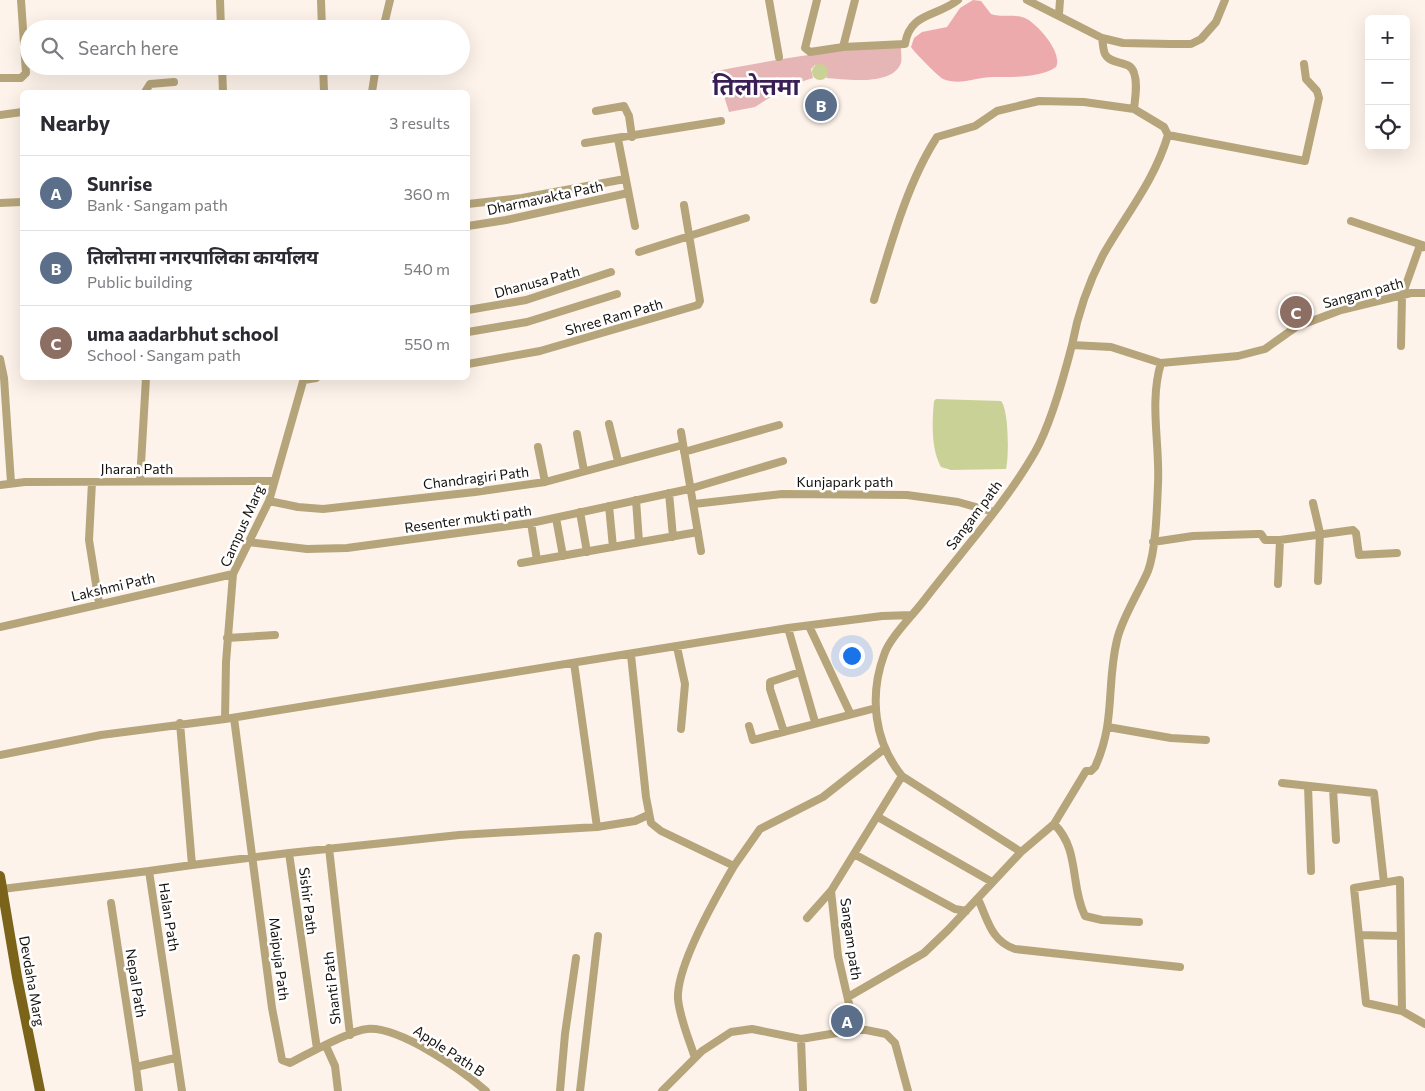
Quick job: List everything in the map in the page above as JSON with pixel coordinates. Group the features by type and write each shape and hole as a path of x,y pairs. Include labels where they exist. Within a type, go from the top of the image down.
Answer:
{"main road":[{"name":"Devdaha Marg","path":"0,876 17,977 40,1091"}],"street":[{"path":"21,0 22,20"},
{"path":"220,0 221,20"},
{"path":"321,0 322,20"},
{"path":"385,20 390,0"},
{"path":"771,0 779,57"},
{"path":"817,0 805,48 810,52 843,47 905,44 907,33 914,22 958,0"},
{"path":"843,47 856,0"},
{"path":"1027,0 1059,14 1102,38 1137,44 1197,42 1216,22 1224,0"},
{"path":"1059,14 1060,0"},
{"path":"1102,38 1105,54 1108,58 1130,65 1134,71 1136,82 1134,109"},
{"path":"1168,135 1305,161 1319,98 1317,91 1306,79 1304,64"},
{"path":"0,78 21,78 24,75"},
{"path":"222,75 223,90"},
{"path":"323,75 324,90"},
{"path":"372,90 375,75"},
{"path":"147,90 150,84 174,82"},
{"path":"874,300 895,232 928,151 938,137 975,126 997,111 1039,101 1084,102 1134,109 1164,127 1168,135 1153,175 1104,255 1089,286 1077,316 1072,344"},
{"path":"596,111 624,106 629,116 632,137"},
{"path":"0,115 20,112"},
{"path":"585,143 632,137 721,121"},
{"path":"618,139 635,226"},
{"path":"470,204 522,198 625,179"},
{"name":"Dharmavakta Path","path":"470,226 506,220 628,193"},
{"path":"0,203 20,202"},
{"path":"684,206 689,236"},
{"path":"639,252 746,218"},
{"path":"1351,221 1425,247"},
{"name":"Shree Ram Path","path":"470,364 540,351 698,305 700,302 689,236"},
{"path":"1401,346 1402,296 1418,248 1425,247"},
{"name":"Dhanusa Path","path":"470,310 526,300 611,272"},
{"name":"Sangam path","path":"855,1030 838,956 832,891 902,776 884,749 876,708 874,692 884,653 994,512 1036,451 1063,380 1072,344 1111,347 1161,363 1238,356 1265,349 1296,326 1341,310 1402,296 1425,293"},
{"path":"470,332 527,322 618,294"},
{"path":"0,359 4,378 11,483"},
{"path":"848,997 924,953 966,912 1021,852 1054,824 1086,771 1091,771 1095,767 1108,727 1111,706 1111,667 1117,638 1148,570 1153,542 1158,483 1155,396 1156,380 1161,363"},
{"path":"140,481 146,380"},
{"name":"Campus Marg","path":"225,719 227,638 233,574 269,501 304,380"},
{"path":"609,424 618,461"},
{"name":"Chandragiri Path","path":"269,501 298,507 323,509 545,482 618,461 683,448 779,424"},
{"path":"680,432 701,551"},
{"path":"577,434 584,471"},
{"path":"538,447 545,482"},
{"name":"Resenter mukti path","path":"248,542 307,550 347,548 530,523 689,489 783,461"},
{"name":"Jharan Path","path":"0,485 11,483 140,481 274,481"},
{"path":"92,482 89,540 100,603"},
{"path":"669,493 673,537"},
{"name":"Kunjapark path","path":"694,504 782,494 907,495 958,502 994,512"},
{"path":"636,500 639,542"},
{"path":"1313,503 1320,534 1318,581"},
{"path":"609,506 613,547"},
{"path":"580,512 587,552"},
{"path":"556,518 563,556"},
{"path":"530,523 537,560"},
{"path":"1153,542 1193,536 1257,534 1261,534 1265,540 1280,540 1355,531 1358,553 1362,556 1397,553"},
{"path":"521,563 698,532"},
{"path":"1278,584 1280,540"},
{"name":"Lakshmi Path","path":"0,626 233,574"},
{"path":"0,755 101,735 234,718 788,628 882,616 912,615"},
{"path":"809,626 850,713"},
{"path":"788,628 815,722"},
{"path":"227,638 275,635"},
{"path":"677,647 685,684 681,729"},
{"path":"631,655 648,815 651,823 661,831 734,866"},
{"path":"574,663 597,827"},
{"path":"784,732 770,689 770,682 800,672"},
{"path":"749,726 753,740 815,722 876,708"},
{"name":"Maipuja Path","path":"234,718 272,1008 284,1063"},
{"path":"180,724 192,865"},
{"path":"1108,727 1171,738 1206,740"},
{"path":"696,1058 680,1012 678,998 680,982 691,952 734,866 760,829 823,797 884,749"},
{"path":"902,776 1021,852"},
{"path":"1282,783 1374,793 1384,883"},
{"path":"1308,786 1312,871"},
{"path":"1333,789 1336,840"},
{"path":"289,853 459,835 597,827 635,821 648,815"},
{"path":"878,816 992,882"},
{"path":"1054,824 1066,838 1071,850 1085,916 1102,920 1139,922"},
{"name":"Shanti Path","path":"329,848 350,1035"},
{"name":"Sishir Path","path":"192,865 289,853 317,1049"},
{"path":"854,854 955,909 966,912"},
{"name":"Halan Path","path":"182,1091 175,1058 149,871 192,865"},
{"path":"2,889 149,871"},
{"path":"1402,1011 1400,880 1354,888 1366,1003 1402,1011 1425,1024"},
{"path":"807,918 832,891"},
{"path":"978,899 993,934 1003,945 1015,949 1180,967"},
{"name":"Nepal Path","path":"111,903 139,1091"},
{"path":"1359,934 1401,936"},
{"path":"580,1091 598,936"},
{"path":"560,1091 565,1034 576,958"},
{"name":"Apple Path B","path":"284,1063 367,1028 405,1037 471,1078 486,1091"},
{"path":"662,1091 702,1051 731,1032 752,1029 801,1039 855,1030 880,1033 893,1040 908,1091"},
{"path":"801,1039 803,1091"},
{"path":"326,1046 334,1066 338,1091"},
{"path":"136,1066 175,1058"}],"shaded area":[{"path":"973,0 981,1 991,14 1019,16 1032,22 1049,40 1056,55 1056,67 1049,71 1026,76 987,77 956,82 941,78 911,47 914,38 922,32 947,27 960,8"},
{"path":"901,47 901,63 896,71 888,76 867,80 826,78 827,76 815,65 811,69 813,78 788,86 755,107 729,112 723,93 711,72 829,52"},
{"path":"817,64 823,64 828,69 826,78 817,80 812,75 812,69"},
{"path":"936,399 1001,401 1004,406 1007,423 1006,469 951,470 941,467 935,452 933,435 933,409"}],"place":[{"name":"तिलोत्तमा नगरपालिका कार्यालय","path":"821,105"},
{"name":"uma aadarbhut school","path":"1296,312"},
{"name":"Sunrise","path":"847,1021"}],"district":[{"name":"तिलोत्तमा","path":"756,87"}]}
